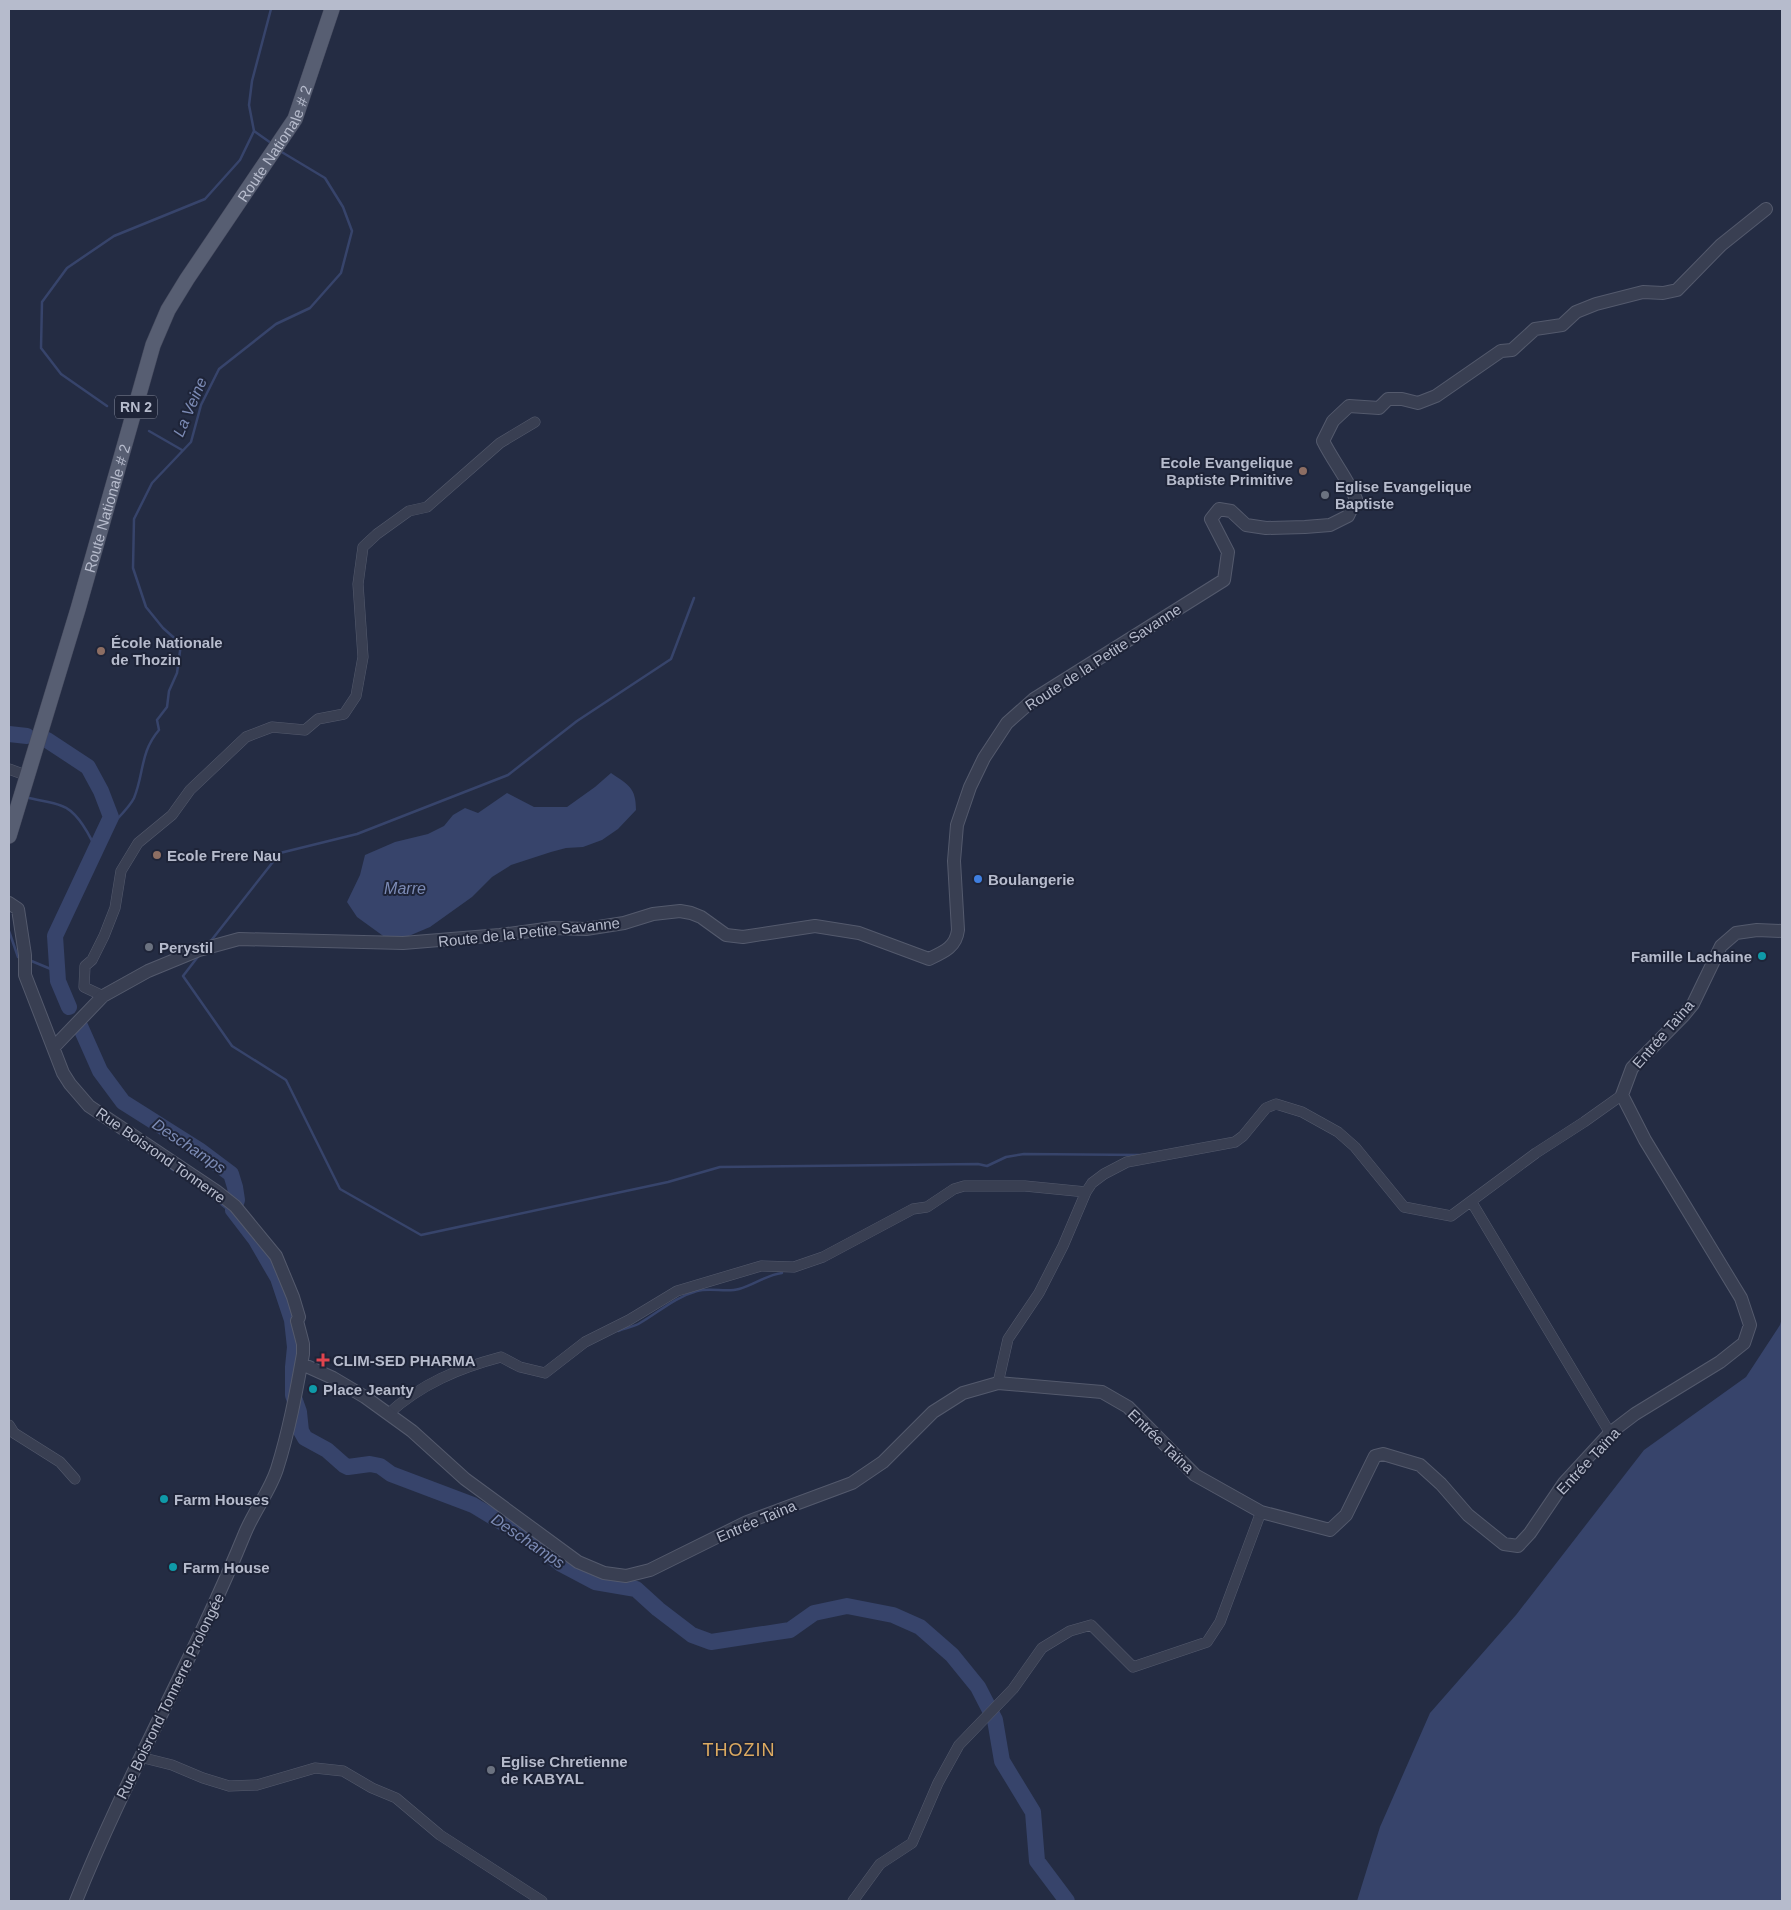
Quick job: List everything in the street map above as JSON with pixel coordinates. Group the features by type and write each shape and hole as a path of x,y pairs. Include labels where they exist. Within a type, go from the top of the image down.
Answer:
{"main road":[{"name":"Route Nationale # 2","path":"9,836 78,609 153,345 168,310 187,279 295,119 332,9"}],"street":[{"name":"Route de la Petite Savanne","path":"54,1047 103,996 148,971 199,950 239,939 403,943 500,935 552,928 586,929 624,923 653,914 680,911 691,912 701,916 726,935 743,937 814,926 859,933 930,959 946,951 957,940 958,930 954,885 957,825 970,787 984,758 1007,723 1034,699 1224,580 1228,552 1211,519 1219,510 1231,511 1246,524 1266,528 1330,525 1348,516 1356,499 1348,481 1332,459 1323,441 1333,420 1349,406 1379,408 1388,399 1402,399 1418,403 1436,396 1501,351 1512,350 1535,329 1562,325 1576,312 1596,304 1643,292 1663,293 1677,290 1721,245 1766,209"},
{"path":"103,996 84,987 85,966 92,960 104,936 115,908 121,872 138,844 172,815 190,790 246,737 272,727 305,730 318,719 344,714 356,696 363,657 358,584 363,547 377,534 409,511 427,507 500,443 535,422"},
{"path":"9,769 28,776"},
{"name":"Rue Boisrond Tonnerre","path":"9,903 18,909 25,955 25,975 63,1073 70,1084 89,1106 235,1206 276,1256 293,1296 299,1317 297,1321 303,1344 302,1364 287,1436"},
{"name":"Entrée Taïna","path":"302,1364 353,1389 412,1431 465,1479 578,1562 604,1573 626,1576 650,1570 748,1522 852,1483 883,1462 933,1412 963,1393 998,1383 1102,1392 1128,1407 1195,1475 1262,1512 1330,1530 1346,1515 1375,1456 1383,1454 1420,1465 1441,1484 1468,1515 1504,1544 1518,1546 1530,1533 1564,1483 1610,1433 1635,1414 1720,1362 1744,1343 1750,1325 1741,1298 1645,1140 1622,1094 1632,1068 1693,1004 1720,946 1736,933 1757,930 1782,931"},
{"path":"998,1383 1008,1339 1039,1294 1063,1246 1086,1192 1092,1183 1104,1174 1127,1162 1140,1158 1234,1142 1243,1136 1266,1108 1276,1104 1302,1112 1338,1132 1355,1147 1404,1207 1451,1216 1536,1152 1584,1122 1622,1094"},
{"path":"388,1414 414,1392 425,1386 452,1373 501,1356 520,1368 545,1372 585,1342 629,1320 677,1291 761,1266 794,1267 823,1257 913,1209 927,1207 954,1189 964,1186 1025,1186 1086,1192"},
{"path":"1471,1201 1610,1433"},
{"path":"9,1425 14,1433 60,1462 75,1479"},
{"name":"Rue Boisrond Tonnerre Prolongée","path":"76,1901 140,1757 217,1601 247,1530 276,1472 287,1436"},
{"path":"853,1901 880,1864 912,1843 938,1783 959,1745 1013,1689 1042,1648 1070,1631 1091,1625 1133,1667 1208,1642 1220,1622 1262,1512"},
{"path":"140,1757 172,1765 229,1786 258,1785 315,1768 343,1771 372,1788 396,1798 440,1835 542,1901"}],"water":[{"name":"Marre","path":"611,773 630,788 636,803 636,810 618,829 602,840 583,847 566,848 511,865 492,877 472,897 430,927 404,938 386,938 357,917 347,902 360,875 365,855 395,842 428,834 444,826 453,815 465,808 478,813 507,793 534,807 567,807"},
{"path":"1782,1318 1782,1901 1357,1901 1380,1827 1430,1713 1516,1615 1644,1450 1746,1377 1780,1325"}],"waterway":[{"path":"107,406 61,374 41,348 42,302 67,268 114,236 205,199 240,160 254,131 249,105 252,81 271,9"},
{"name":"La Veine","path":"254,131 271,143"},
{"name":"La Veine","path":"104,834 134,798 145,755 159,730 157,720 167,707 169,691 177,673 181,644 163,628 146,607 133,568 134,519 152,483 191,442 201,405 219,369 276,324 310,308 341,273 352,231 343,207 325,178 280,151"},
{"path":"149,431 182,450"},
{"path":"210,942 280,853 357,834 508,775 577,721 671,659 694,598"},
{"name":"Deschamps","path":"9,734 27,736"},
{"name":"Deschamps","path":"47,740 88,767 101,791 111,817 55,936 58,981 69,1007"},
{"path":"26,797 53,803 68,809 78,818 96,849"},
{"path":"9,931 18,957 21,958"},
{"path":"200,954 183,976 232,1046 286,1080 340,1189 421,1235 668,1182 720,1167 978,1164 987,1166 1006,1157 1024,1154 1142,1155"},
{"path":"29,960 58,972"},
{"name":"Deschamps","path":"80,1026 100,1071 123,1102 199,1150 231,1174 237,1200 233,1210 256,1240 278,1278 292,1320 295,1347 293,1395 299,1412 301,1431 305,1438 327,1450 348,1467 370,1464 380,1466 391,1474 473,1505 528,1538 561,1564 595,1582 636,1589 692,1635 711,1642 790,1630 814,1613 847,1606 893,1615 920,1627 952,1655 978,1687 995,1720 1002,1761 1033,1812 1037,1861 1067,1901"},
{"path":"169,1167 210,1195 237,1217"},
{"path":"618,1331 638,1324 674,1301 697,1291 739,1289 782,1273"}],"place":[{"name":"Ecole Evangelique Baptiste Primitive","path":"1303,471"},
{"name":"Eglise Evangelique Baptiste","path":"1325,495"},
{"name":"École Nationale de Thozin","path":"101,651"},
{"name":"Ecole Frere Nau","path":"157,855"},
{"name":"Boulangerie","path":"978,879"},
{"name":"Perystil","path":"149,947"},
{"name":"Famille Lachaine","path":"1762,956"},
{"name":"CLIM-SED PHARMA","path":"323,1360"},
{"name":"Place Jeanty","path":"313,1389"},
{"name":"Farm Houses","path":"164,1499"},
{"name":"Farm House","path":"173,1567"},
{"name":"Eglise Chretienne de KABYAL","path":"491,1770"}],"district":[{"name":"THOZIN","path":"739,1750"}]}
